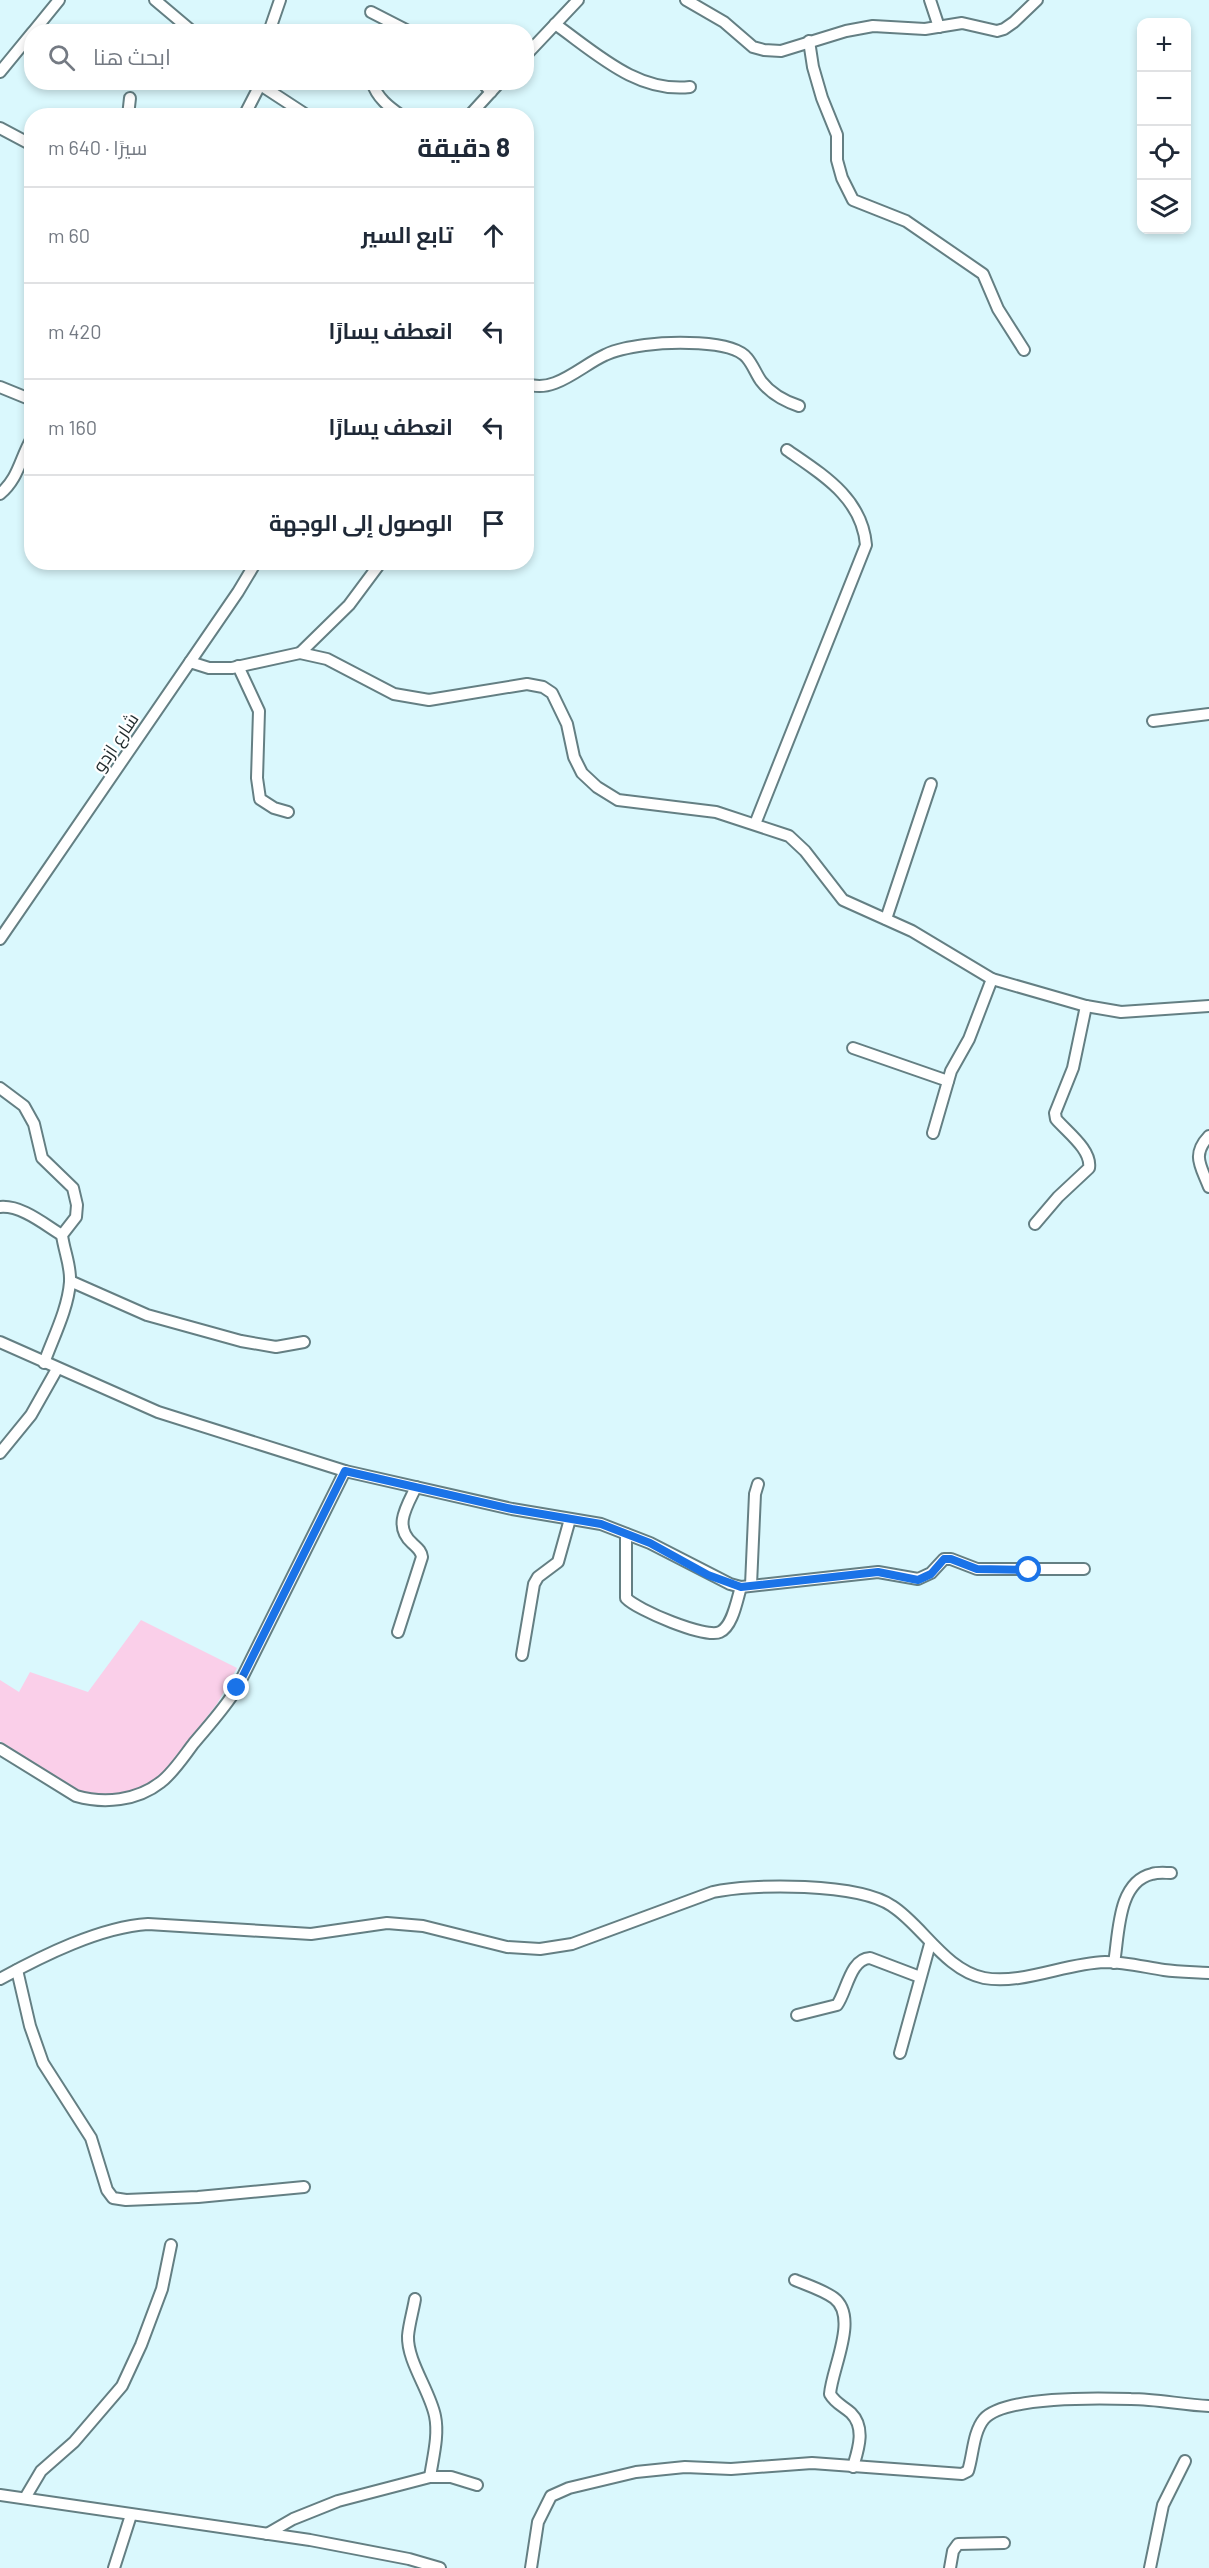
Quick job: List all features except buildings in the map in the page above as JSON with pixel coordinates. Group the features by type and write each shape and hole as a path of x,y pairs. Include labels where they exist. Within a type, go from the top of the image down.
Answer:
{"street":[{"path":"39,24 59,0"},
{"path":"155,0 184,24"},
{"path":"272,24 280,0"},
{"path":"534,46 578,0"},
{"path":"686,0 724,22 753,46 764,51 781,51 809,41 873,26 926,29 962,23 992,31 1004,29 1037,0"},
{"path":"930,0 939,27"},
{"path":"371,12 387,24"},
{"path":"555,24 629,75 660,87 690,87"},
{"path":"809,41 813,67 822,98 837,135 837,160 842,178 853,200 906,221 983,274 998,309 1024,350"},
{"path":"0,72 24,42"},
{"path":"248,108 255,90"},
{"path":"267,90 296,108"},
{"path":"374,90 391,108"},
{"path":"476,108 491,92"},
{"path":"129,108 130,98"},
{"path":"0,128 24,141"},
{"path":"534,386 549,386 605,355 623,349 649,345 708,344 734,350 746,356 770,391 783,400 799,406"},
{"path":"0,387 24,397"},
{"path":"755,824 866,545 861,519 847,496 824,476 787,450"},
{"path":"0,494 9,486 18,472 24,451"},
{"name":"شارع ازدو","path":"0,939 251,570"},
{"path":"300,653 349,605 372,570"},
{"path":"190,662 209,668 238,666 300,653 327,659 394,694 429,700 527,684 543,687 552,693 565,717 574,757 582,772 597,787 618,800 716,812 789,836 798,842 843,900 912,930 992,979 1086,1006 1121,1012 1209,1005"},
{"path":"238,666 259,711 257,777 260,800 274,808 288,812"},
{"path":"1153,721 1209,714"},
{"path":"886,919 931,784"},
{"path":"933,1133 948,1081 969,1039 992,979"},
{"path":"1035,1224 1058,1197 1089,1168 1090,1161 1087,1153 1056,1119 1055,1113 1072,1068 1086,1006"},
{"path":"853,1048 948,1081"},
{"path":"0,1088 24,1106 34,1124 42,1158 73,1188 77,1205 76,1217 62,1235"},
{"path":"1209,1136 1201,1144 1198,1159 1209,1187"},
{"path":"0,1207 6,1206 26,1214 62,1235 68,1257 70,1281 68,1294 44,1363"},
{"path":"70,1281 147,1315 241,1341 276,1347 304,1342"},
{"path":"0,1342 158,1413 345,1471 512,1509 601,1524 650,1543 708,1575 746,1586 878,1572 918,1580 931,1574 944,1559 951,1559 977,1569 1084,1569"},
{"path":"0,1453 31,1415 57,1369"},
{"path":"0,1749 76,1796 88,1799 125,1799 143,1793 162,1781 226,1706 237,1688 345,1471"},
{"path":"626,1534 626,1598 632,1605 707,1634 720,1633 727,1627 746,1586 755,1494 758,1484"},
{"path":"398,1632 422,1557 419,1549 404,1535 401,1524 416,1487"},
{"path":"522,1655 534,1584 538,1577 558,1562 570,1519"},
{"path":"1114,1963 1125,1900 1131,1888 1142,1878 1153,1873 1171,1874"},
{"path":"0,1979 16,1970 128,1925 148,1924 311,1934 387,1923 423,1926 507,1947 540,1949 572,1944 713,1892 733,1888 827,1888 891,1905 930,1944 968,1973 985,1978 1028,1976 1069,1966 1114,1963 1209,1973"},
{"path":"900,2053 930,1944"},
{"path":"797,2015 837,2006 855,1966 862,1959 870,1958 920,1977"},
{"path":"16,1970 30,2026 43,2063 91,2138 107,2190 113,2198 126,2200 188,2197 304,2187"},
{"path":"25,2498 41,2471 74,2442 122,2386 162,2289 171,2245"},
{"path":"795,2280 832,2296 840,2303 843,2313 841,2349 830,2394 850,2412 859,2425 859,2446 853,2467"},
{"path":"415,2300 408,2338 412,2358 430,2395 436,2418 436,2436 430,2476"},
{"path":"531,2568 531,2558 543,2509 551,2496 569,2488 636,2472 686,2467 731,2469 812,2463 962,2474 968,2471 979,2428 984,2420 992,2413 1037,2400 1133,2399 1209,2406"},
{"path":"1150,2568 1163,2505 1185,2461"},
{"path":"267,2534 293,2519 338,2501 430,2476 451,2477 477,2485"},
{"path":"0,2495 267,2534 398,2557 440,2568"},
{"path":"114,2568 131,2515"},
{"path":"950,2568 953,2550 958,2544 1004,2543"}],"shaded area":[{"path":"141,1620 237,1668 217,1704 158,1779 145,1787 121,1794 85,1794 0,1741 0,1680 19,1692 30,1672 88,1692"}],"route":[{"path":"237,1688 345,1471 512,1509 601,1524 650,1543 708,1575 741,1587 878,1572 918,1580 931,1574 938,1563 944,1559 951,1559 977,1569 1029,1570"}]}
